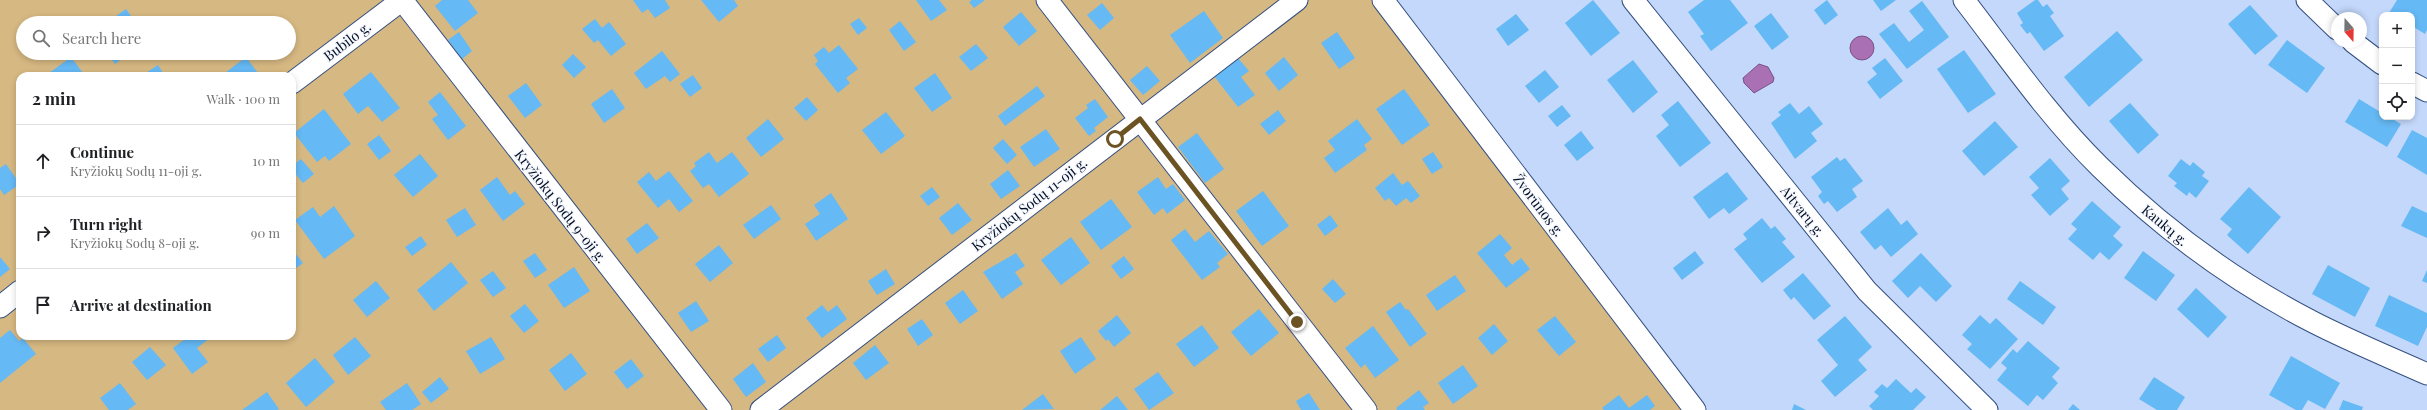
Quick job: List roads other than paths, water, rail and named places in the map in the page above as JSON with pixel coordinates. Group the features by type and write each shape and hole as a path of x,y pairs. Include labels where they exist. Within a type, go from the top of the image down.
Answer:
{"street":[{"name":"Bubilo g.","path":"296,80 402,0"},
{"name":"Kryžiokų Sodų 9-oji g.","path":"402,0 721,410"},
{"path":"1047,0 1366,410"},
{"name":"Kryžiokų Sodų 11-oji g.","path":"761,410 1140,119 1298,0"},
{"name":"Žvorūnos g.","path":"1383,0 1695,410"},
{"name":"Aitvarų g.","path":"1633,0 1867,291 1987,410"},
{"name":"Kaukų g.","path":"1964,0 2071,136 2145,210 2193,248 2247,284 2314,322 2427,374"},
{"path":"2307,0 2331,23"},
{"path":"2361,48 2379,62"},
{"path":"2414,84 2427,92"},
{"path":"0,307 16,295"}]}
